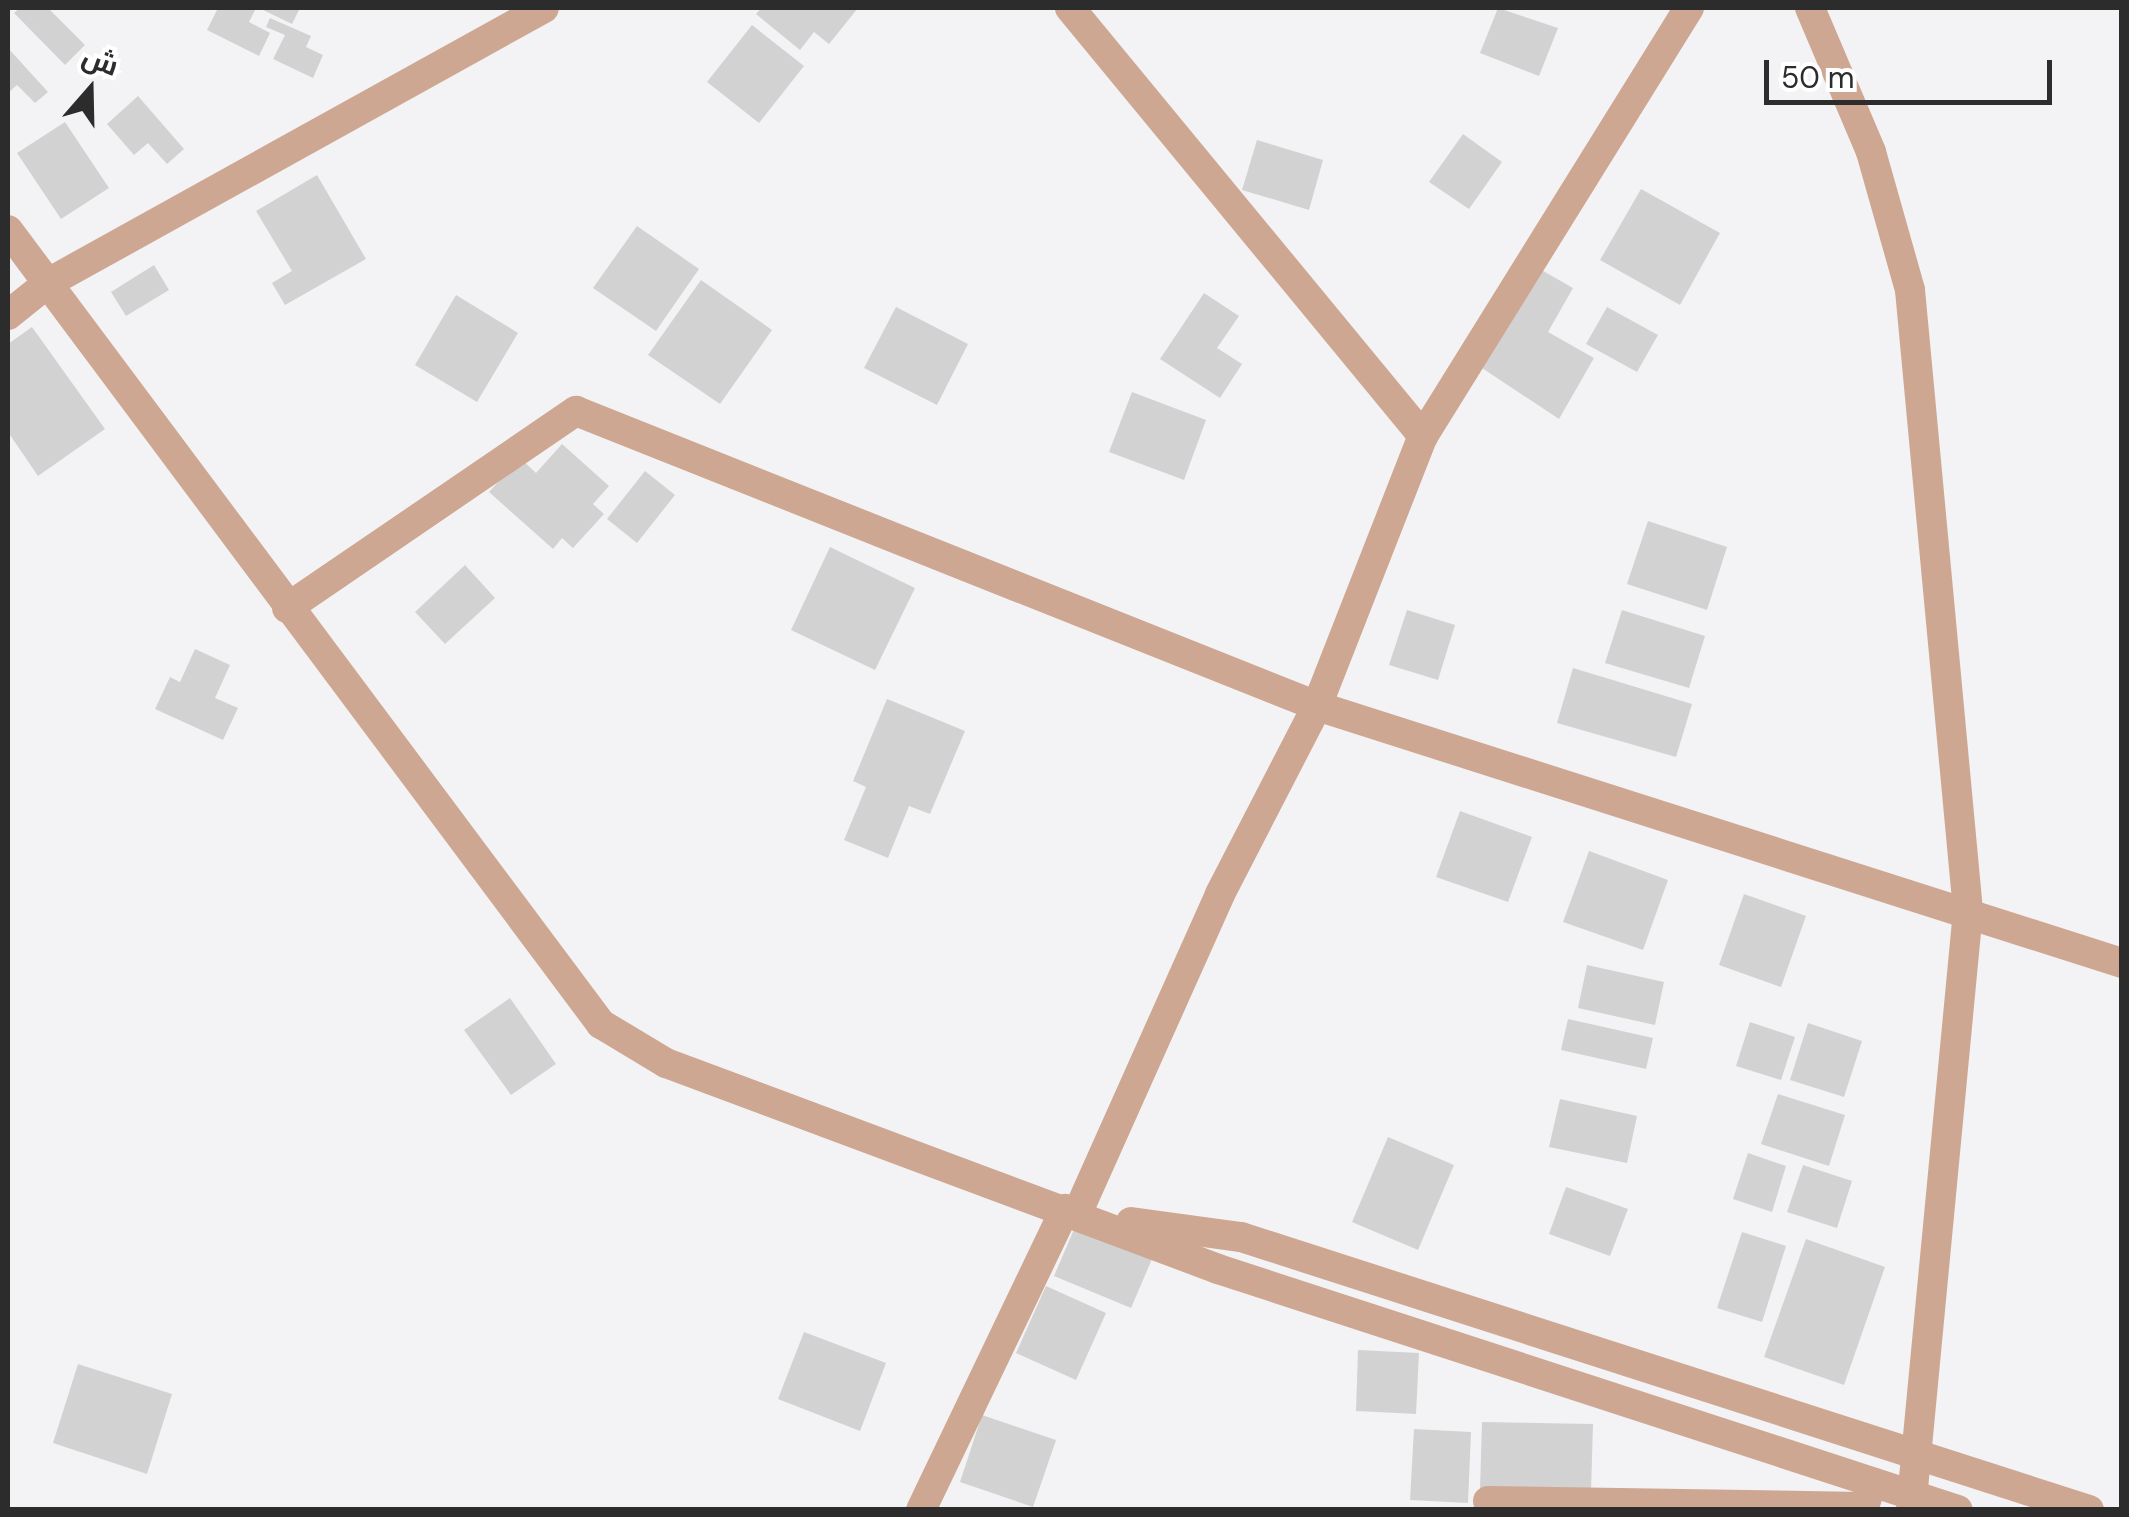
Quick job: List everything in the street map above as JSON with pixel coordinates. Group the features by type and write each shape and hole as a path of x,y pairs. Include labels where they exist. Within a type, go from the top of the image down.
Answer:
{"street":[{"path":"8,316 48,283 544,8"},
{"path":"1070,8 1423,436"},
{"path":"922,1510 1071,1212 1220,894 1318,706 1423,436 1689,8"},
{"path":"1810,8 1871,152 1910,290 1968,911 1920,1455 1912,1502"},
{"path":"8,230 601,1024 666,1063 1218,1269 1872,1482 1912,1502 1958,1510"},
{"path":"287,608 576,411 1318,706 1968,911 2122,964"},
{"path":"1071,1212 1241,1238 2089,1510"},
{"path":"1488,1501 1864,1507 1872,1482"}],"building":[{"path":"20,8 48,8 85,45 65,65 14,13"},
{"path":"218,8 256,8 249,22 270,33 259,56 207,30"},
{"path":"259,8 300,8 292,24"},
{"path":"761,8 858,8 829,44 814,32 800,50 756,14"},
{"path":"1498,8 1558,28 1539,76 1480,53"},
{"path":"270,18 311,36 306,47 323,55 313,78 273,59 285,35 266,27"},
{"path":"752,25 804,66 759,123 707,82"},
{"path":"8,48 48,92 35,103 17,85 8,93"},
{"path":"138,96 184,149 167,164 148,143 134,155 107,124"},
{"path":"65,122 109,188 61,219 17,153"},
{"path":"1463,134 1502,162 1469,209 1429,182"},
{"path":"1257,140 1323,160 1309,210 1242,190"},
{"path":"317,175 366,259 285,305 272,283 292,271 256,211"},
{"path":"1641,189 1720,233 1680,305 1600,260"},
{"path":"637,226 699,269 656,331 593,288"},
{"path":"154,265 169,290 126,316 111,292"},
{"path":"1538,268 1573,288 1548,332 1594,358 1559,419 1482,368"},
{"path":"701,280 772,330 720,404 648,355"},
{"path":"1204,293 1239,316 1217,348 1242,364 1220,398 1160,359"},
{"path":"456,295 518,333 477,402 415,365"},
{"path":"896,307 968,344 937,405 864,368"},
{"path":"1607,307 1658,335 1637,372 1586,344"},
{"path":"32,327 105,429 38,476 8,432 8,344"},
{"path":"1132,392 1206,420 1184,480 1109,452"},
{"path":"562,444 609,486 593,504 604,514 573,548 562,538 553,549 489,492 520,458 536,473"},
{"path":"645,471 675,495 637,543 607,519"},
{"path":"1648,521 1727,547 1707,610 1627,584"},
{"path":"830,547 915,588 875,670 791,630"},
{"path":"465,565 495,598 445,644 415,612"},
{"path":"1407,610 1455,625 1438,680 1389,665"},
{"path":"1622,610 1705,636 1689,688 1605,663"},
{"path":"195,649 230,665 215,698 238,708 223,740 155,709 170,677 180,682"},
{"path":"1573,668 1692,704 1676,757 1557,723"},
{"path":"887,699 965,731 930,814 909,806 888,858 844,840 866,787 853,781"},
{"path":"1460,811 1532,837 1508,902 1436,877"},
{"path":"1589,851 1668,880 1643,950 1563,922"},
{"path":"1744,894 1806,916 1781,987 1719,965"},
{"path":"1587,965 1664,982 1655,1025 1578,1008"},
{"path":"510,998 556,1064 511,1095 464,1030"},
{"path":"1568,1019 1653,1038 1646,1069 1561,1050"},
{"path":"1750,1022 1795,1037 1781,1080 1736,1066"},
{"path":"1808,1023 1862,1041 1844,1097 1790,1080"},
{"path":"1778,1094 1845,1115 1829,1166 1761,1144"},
{"path":"1560,1099 1637,1116 1627,1163 1549,1147"},
{"path":"1388,1137 1454,1165 1418,1250 1352,1222"},
{"path":"1748,1153 1786,1166 1772,1212 1733,1199"},
{"path":"1803,1165 1852,1181 1837,1228 1787,1212"},
{"path":"1566,1187 1628,1209 1610,1256 1549,1234"},
{"path":"1075,1227 1152,1259 1131,1308 1054,1276"},
{"path":"1742,1232 1786,1246 1762,1322 1717,1308"},
{"path":"1806,1239 1885,1267 1844,1385 1764,1357"},
{"path":"1046,1286 1106,1313 1076,1380 1016,1353"},
{"path":"804,1332 886,1363 860,1431 778,1399"},
{"path":"1358,1350 1419,1353 1416,1414 1356,1411"},
{"path":"78,1364 172,1394 147,1474 53,1443"},
{"path":"982,1415 1056,1440 1033,1507 960,1482"},
{"path":"1482,1422 1593,1424 1591,1492 1480,1489"},
{"path":"1414,1429 1471,1432 1468,1503 1410,1500"}]}
